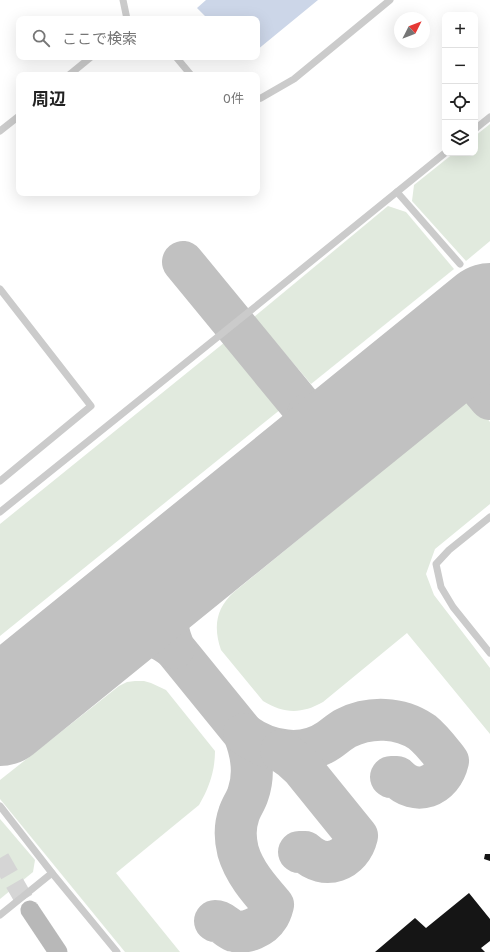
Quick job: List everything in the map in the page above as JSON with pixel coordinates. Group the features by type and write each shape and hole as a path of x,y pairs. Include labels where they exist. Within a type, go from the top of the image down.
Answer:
{"main road":[{"path":"30,910 58,952"}],"lane":[{"path":"123,0 126,16"},
{"path":"260,98 294,79 390,0"},
{"path":"73,72 87,60"},
{"path":"178,60 188,72"},
{"path":"478,127 490,117"},
{"path":"0,131 16,118"},
{"path":"0,512 442,155"},
{"path":"397,192 460,264"},
{"path":"0,289 91,406 0,481"},
{"path":"490,517 449,550 436,564 441,587 453,607 490,653"},
{"path":"0,806 52,873 117,952"},
{"path":"0,915 52,873"}],"shaded area":[{"path":"490,124 490,241 466,261 412,201 414,185 450,156 478,156 478,134"},
{"path":"388,206 406,212 454,269 311,384 254,317"},
{"path":"230,338 286,405 0,636 0,524"},
{"path":"471,398 490,422 490,504 435,549 426,574 434,595 490,668 490,734 407,633 323,702 315,706 308,709 293,711 278,708 263,701 221,650 217,626 220,611 223,605 234,592"},
{"path":"135,681 151,683 166,690 215,751 211,779 199,805 116,873 180,952 125,952 0,799 0,780 119,686 127,682"},
{"path":"0,819 35,860 33,872 0,899"}],"water":[{"path":"206,0 318,0 260,48 260,16 205,16 197,8"}],"building":[{"path":"485,854 490,854 490,861 484,859"},
{"path":"469,893 490,919 490,941 481,948 485,952 375,952 415,918 426,928"}],"taxiway":[{"path":"183,262 308,414 312,428 312,441 309,454 303,467"},
{"path":"412,378 443,377 468,381 479,386 490,399"},
{"path":"308,414 320,421 338,425 358,422"},
{"path":"180,567 174,577 167,597 166,616 170,637 174,648 244,734 251,756 252,772 248,794 240,811 237,823 237,846 241,859 248,873 273,905 270,914 265,921 258,927 248,931 234,931 220,922 215,921"},
{"path":"92,638 115,631 135,631 154,636 174,648"},
{"path":"244,734 275,749 297,751 319,746 344,729 355,724 375,720 395,721 404,723 422,732 433,742 448,761 445,770 434,783 420,788 412,787 397,777 391,777"},
{"path":"281,751 302,768 357,836 354,845 349,852 343,857 329,862 313,858 305,852 299,852"}],"runway":[{"path":"0,713 490,316"}],"tunnel":[{"path":"0,858 30,910"}]}
